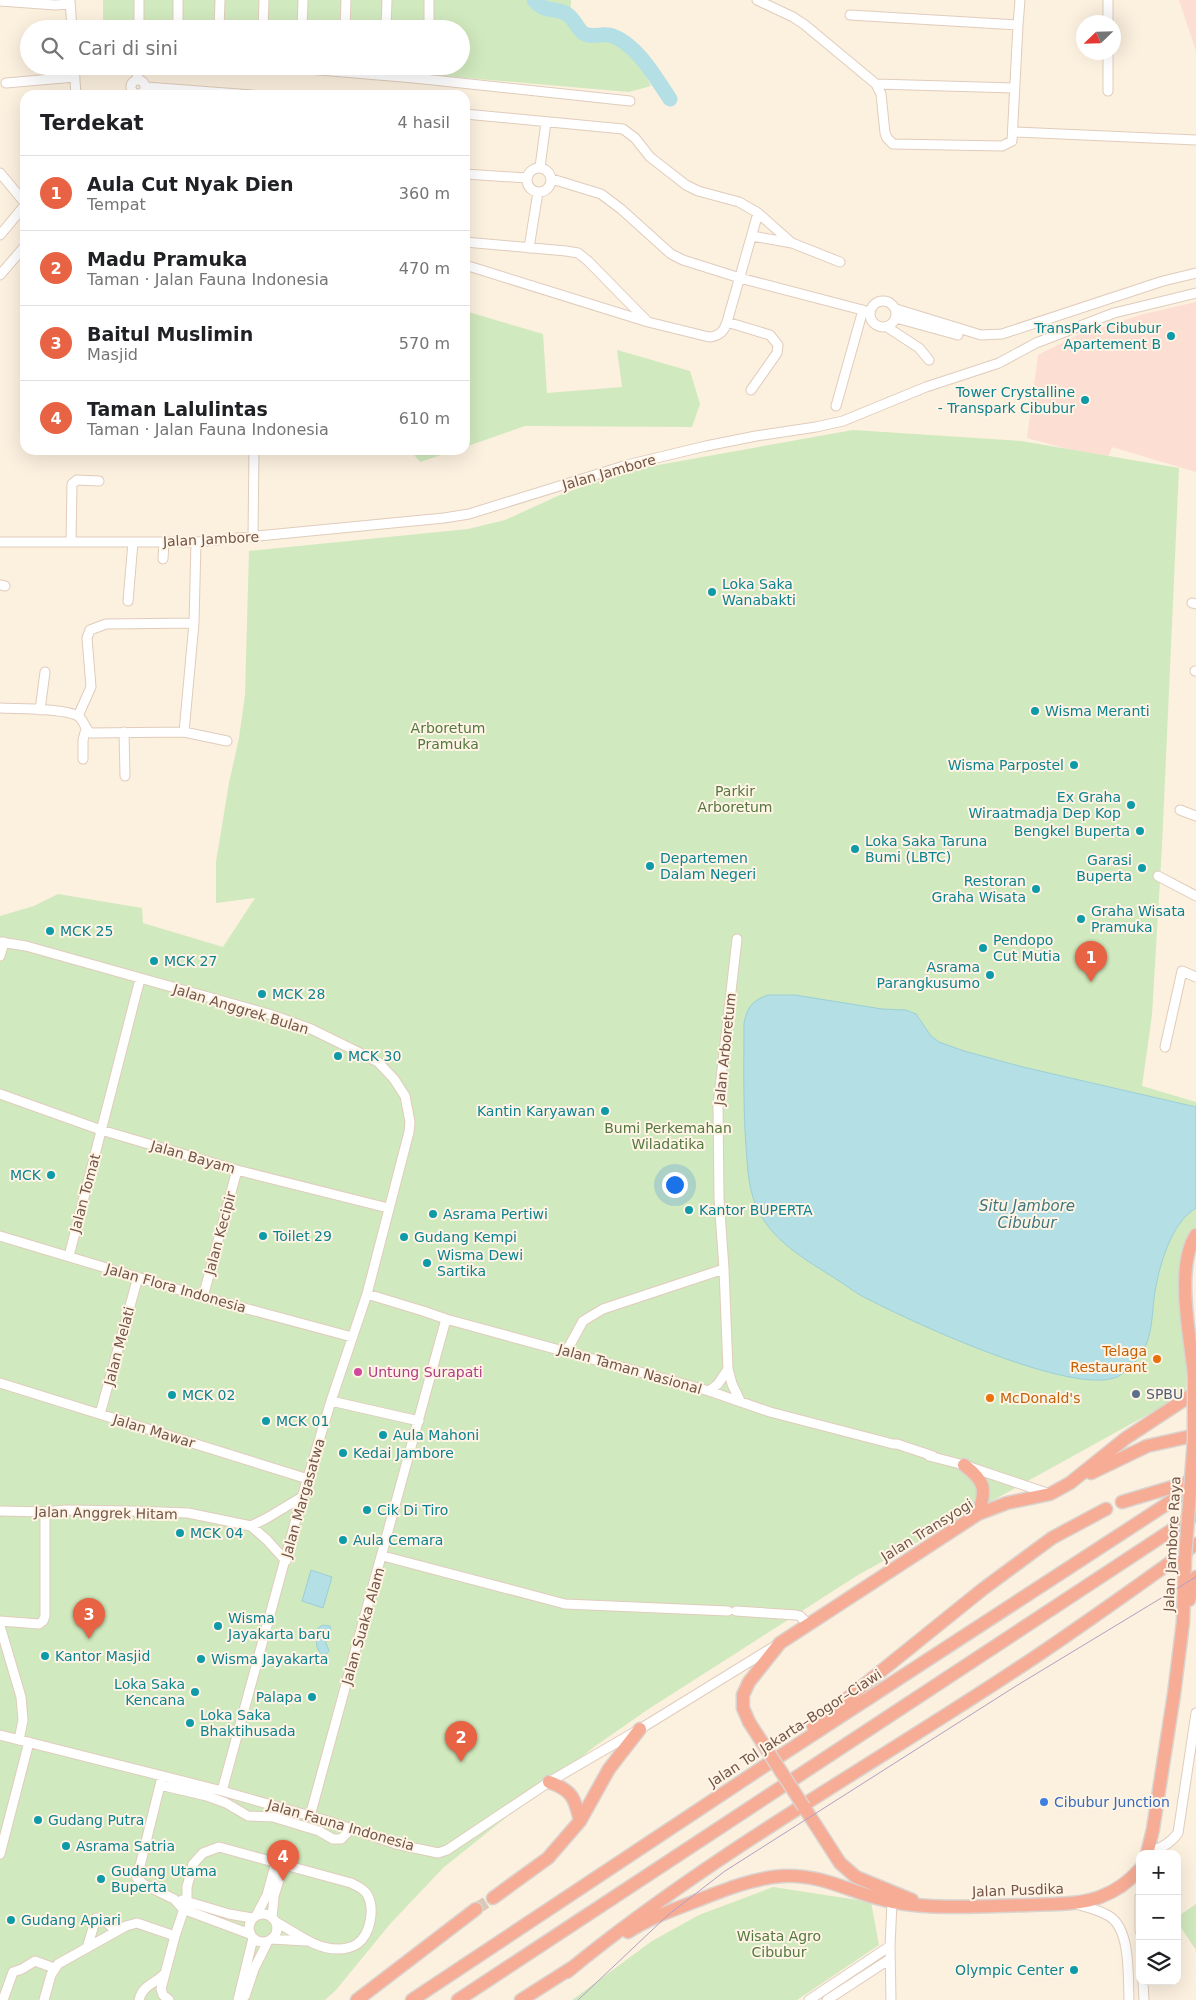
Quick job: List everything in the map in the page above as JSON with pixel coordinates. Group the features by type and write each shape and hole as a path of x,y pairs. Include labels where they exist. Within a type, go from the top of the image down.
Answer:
{"highway":[{"name":"Jalan Jambore Raya","path":"1148,1850 1154,1829 1183,1622 1185,1558 1195,1436 1194,1374 1185,1280 1188,1252 1196,1235"},
{"name":"Jalan Transyogi","path":"926,1906 856,1877 840,1863 749,1722 743,1708 743,1695 749,1682 780,1643 807,1623 978,1514 1007,1503 1050,1494 1070,1483 1126,1438 1196,1392"},
{"path":"1070,1483 1147,1446 1195,1436"},
{"path":"964,1465 978,1476 983,1484 983,1498 978,1514"},
{"path":"1122,1502 1196,1480"},
{"name":"Jalan Tol Jakarta–Bogor–Ciawi","path":"412,2000 760,1769 1196,1485"},
{"path":"760,1769 984,1589 1052,1538 1106,1509"},
{"path":"458,2000 1196,1514"},
{"path":"521,2000 567,1972 612,1934 663,1897 819,1795 1018,1669 1196,1544"},
{"path":"1183,1622 1196,1577"},
{"path":"493,1898 548,1858 580,1821 609,1769 640,1729"},
{"path":"548,1782 562,1786 571,1794 576,1804 580,1821"},
{"path":"1073,1903 1100,1897 1130,1880 1136,1873"},
{"name":"Jalan Pusdika","path":"567,1972 637,1926 666,1912 756,1880 782,1876 805,1876 827,1880 892,1902 926,1906 958,1907 1073,1903"},
{"path":"357,2000 476,1910"},
{"path":"531,2000 554,1979"}],"street":[{"path":"139,0 139,20"},
{"path":"178,0 178,20"},
{"path":"219,20 220,0"},
{"path":"264,0 264,20"},
{"path":"302,20 303,0"},
{"path":"345,20 346,0"},
{"path":"386,20 387,0"},
{"path":"429,0 430,20"},
{"path":"757,0 793,17 876,84 881,94 885,133 893,144 1002,146 1011,143 1014,132 1014,88 1020,0"},
{"path":"1108,0 1108,15"},
{"path":"0,1 55,5 70,2 71,20"},
{"path":"850,15 1018,25"},
{"path":"1108,60 1108,91"},
{"path":"137,75 138,80 144,82 142,90"},
{"path":"378,75 630,101"},
{"path":"6,83 75,77 76,90"},
{"path":"876,84 1014,88"},
{"path":"470,114 623,129 635,138 650,157 686,185 698,191 739,202 758,213 792,243"},
{"path":"540,167 546,122"},
{"path":"1014,132 1196,140"},
{"path":"540,167 550,173 552,179 548,189 538,192 530,189 527,178 530,171 540,167"},
{"path":"0,173 20,198"},
{"path":"470,174 527,178"},
{"path":"552,179 601,194 621,208 671,254 683,260 740,278 867,311 875,324 881,327 893,324 896,314"},
{"path":"529,248 538,192"},
{"path":"0,234 20,210"},
{"path":"470,267 648,322 709,337 721,333 727,322 758,213"},
{"path":"752,236 792,243 840,262"},
{"path":"470,242 578,254 588,261 648,322"},
{"path":"0,275 20,252"},
{"path":"896,314 981,335 1002,334 1163,281 1196,273"},
{"path":"836,406 867,311 882,301 890,303 896,314 960,336 990,341 1003,340 1030,332 1162,286 1196,280"},
{"name":"Jalan Jambore","path":"0,542 196,542 455,517 523,499 627,465 739,440 832,424 854,417 926,387 999,363 1036,343 1114,314 1196,293"},
{"path":"727,322 770,336 778,345 777,353 750,390"},
{"path":"887,327 919,348 929,360"},
{"path":"253,537 254,455"},
{"path":"71,542 72,484 77,480 99,481"},
{"path":"128,601 132,542"},
{"path":"163,559 164,542"},
{"path":"184,732 194,623 196,542"},
{"path":"78,716 91,687 87,638 90,630 106,624 194,623"},
{"path":"40,710 44,672"},
{"path":"0,708 40,710 78,716 86,729 91,733 184,732 228,741"},
{"path":"83,759 83,740 86,729"},
{"path":"124,732 125,776"},
{"path":"1180,810 1196,816"},
{"path":"1158,876 1196,896"},
{"name":"Jalan Arboretum","path":"737,939 718,1105 719,1198 728,1369 732,1384 740,1401"},
{"path":"0,956 2,942"},
{"name":"Jalan Anggrek Bulan","path":"2,942 26,946 296,1023 356,1050 382,1067 406,1096 410,1122 388,1208"},
{"path":"1165,1047 1182,971 1196,977"},
{"name":"Jalan Tomat","path":"69,1256 140,978"},
{"name":"Jalan Bayam","path":"0,1094 101,1130 237,1170 388,1208"},
{"name":"Jalan Kecipir","path":"203,1297 237,1170"},
{"name":"Jalan Margasatwa","path":"222,1791 302,1497 331,1401 367,1294 388,1208"},
{"name":"Jalan Flora Indonesia","path":"0,1236 203,1297 352,1337"},
{"path":"566,1352 583,1321 603,1310 724,1269"},
{"name":"Jalan Melati","path":"100,1414 138,1277"},
{"name":"Jalan Taman Nasional","path":"367,1294 446,1319 709,1391 770,1412 893,1444 964,1465 1050,1494"},
{"name":"Jalan Suaka Alam","path":"310,1816 383,1556 446,1319"},
{"path":"709,1391 718,1384 728,1369"},
{"name":"Jalan Mawar","path":"0,1382 308,1479"},
{"path":"331,1401 419,1421"},
{"path":"286,1561 251,1526 302,1497"},
{"name":"Jalan Anggrek Hitam","path":"0,1511 45,1512 65,1510 188,1514 251,1526"},
{"path":"0,1622 39,1624 43,1621 45,1616 45,1512"},
{"path":"383,1556 565,1604 796,1615 800,1616 807,1623"},
{"path":"0,1626 21,1697 23,1720 19,1740"},
{"name":"Jalan Fauna Indonesia","path":"0,1735 161,1781 222,1791 310,1816 396,1844 438,1853 548,1782 640,1729 780,1643"},
{"path":"1154,1850 1166,1845 1178,1833 1196,1714"},
{"path":"0,1854 29,1742"},
{"path":"168,2000 163,1995 161,1989 185,1904 193,1864 198,1857 210,1849 219,1847 351,1883 362,1888 367,1894 371,1913 364,1937 357,1944 338,1949 308,1941 269,1940 260,1942 251,1936 185,1904 143,1884 137,1878 161,1781 226,1803 248,1816 273,1817 306,1826 324,1833 333,1839 341,1839 350,1830"},
{"path":"238,2000 251,1936 249,1926 267,1895 280,1863"},
{"path":"243,2000 254,1969 269,1940 276,1932 274,1920 280,1863"},
{"path":"891,2000 890,1946 892,1902"},
{"name":"Jalan Pusdika","path":"1073,1903 1111,1916 1119,1926 1124,1940 1129,2000"},
{"path":"185,1904 229,1914 254,1917 263,1914 308,1941"},
{"path":"87,1948 96,1918 105,1921 116,1931"},
{"path":"44,2000 54,1968 66,1959 116,1931 137,1923 175,1936"},
{"path":"809,2000 890,1946"},
{"path":"828,2000 890,1959"},
{"path":"6,1999 13,1972 35,1961 54,1968"},
{"path":"139,2000 144,1987 159,1980 166,1971"},
{"path":"1142,1985 1144,2000"}],"shaded area":[{"path":"1179,0 1196,0 1196,51"},
{"path":"1196,302 1196,472 1112,447 1107,460 1027,438 1038,355 1080,334 1144,314"}],"green space":[{"path":"103,0 571,0 570,23 633,52 651,86 629,92 433,75 470,75 470,20 103,20"},
{"path":"470,312 543,334 547,393 622,387 617,350 690,371 700,404 692,427 525,426 470,445"},
{"name":"Bumi Perkemahan Wiladatika","path":"853,430 1021,441 1179,468 1162,846 1152,1015 1142,1086 1196,1102 1196,1232 1183,1245 1178,1297 1188,1366 1185,1394 858,1575 647,1710 594,1747 443,1868 390,1924 336,1990 325,2000 0,2000 0,916 34,906 58,894 142,908 143,923 223,947 255,898 216,903 216,862 245,695 249,551 468,529 505,520 560,495 625,471"},
{"path":"414,455 441,455 420,462"},
{"name":"Wisata Agro Cibubur","path":"773,1887 871,1902 879,1945 797,2000 572,2000 652,1941 699,1915"},
{"path":"1196,1904 1196,1950 1181,1928 1181,1914"}],"water":[{"name":"Situ Jambore Cibubur","path":"768,995 795,995 882,1009 906,1010 916,1014 931,1036 939,1042 964,1051 1023,1067 1196,1107 1196,1208 1180,1224 1168,1245 1157,1280 1149,1337 1146,1346 1133,1364 1117,1377 1095,1380 1066,1376 993,1354 891,1311 861,1296 804,1258 774,1233 755,1204 747,1164 744,1116 744,1023 751,1005"},
{"path":"311,1570 332,1577 323,1608 302,1601"},
{"path":"323,1625 330,1626 331,1630 325,1640 329,1651 324,1656 316,1644 318,1628"}],"waterway":[{"path":"534,0 547,9 564,12 586,35 609,35 622,41 645,63 670,99"}],"tunnel":[{"path":"476,1909 493,1898"}],"tram line":[{"path":"578,2000 668,1915 725,1871 1016,1686 1196,1577"}],"place":[{"name":"TransPark Cibubur Apartement B","path":"1171,336"},
{"name":"Tower Crystalline - Transpark Cibubur","path":"1085,400"},
{"name":"Loka Saka Wanabakti","path":"712,592"},
{"name":"Wisma Meranti","path":"1035,711"},
{"name":"Wisma Parpostel","path":"1074,765"},
{"name":"Ex Graha Wiraatmadja Dep Kop","path":"1131,805"},
{"name":"Bengkel Buperta","path":"1140,831"},
{"name":"Loka Saka Taruna Bumi (LBTC)","path":"855,849"},
{"name":"Departemen Dalam Negeri","path":"650,866"},
{"name":"Garasi Buperta","path":"1142,868"},
{"name":"Restoran Graha Wisata","path":"1036,889"},
{"name":"Graha Wisata Pramuka","path":"1081,919"},
{"name":"MCK 25","path":"50,931"},
{"name":"Pendopo Cut Mutia","path":"983,948"},
{"name":"MCK 27","path":"154,961"},
{"name":"Asrama Parangkusumo","path":"990,975"},
{"name":"Aula Cut Nyak Dien","path":"1091,982"},
{"name":"MCK 28","path":"262,994"},
{"name":"MCK 30","path":"338,1056"},
{"name":"Kantin Karyawan","path":"605,1111"},
{"name":"MCK","path":"51,1175"},
{"name":"Kantor BUPERTA","path":"689,1210"},
{"name":"Asrama Pertiwi","path":"433,1214"},
{"name":"Toilet 29","path":"263,1236"},
{"name":"Gudang Kempi","path":"404,1237"},
{"name":"Wisma Dewi Sartika","path":"427,1263"},
{"name":"Telaga Restaurant","path":"1157,1359"},
{"name":"Untung Surapati","path":"358,1372"},
{"name":"SPBU","path":"1136,1394"},
{"name":"MCK 02","path":"172,1395"},
{"name":"McDonald's","path":"990,1398"},
{"name":"MCK 01","path":"266,1421"},
{"name":"Aula Mahoni","path":"383,1435"},
{"name":"Kedai Jambore","path":"343,1453"},
{"name":"Cik Di Tiro","path":"367,1510"},
{"name":"MCK 04","path":"180,1533"},
{"name":"Aula Cemara","path":"343,1540"},
{"name":"Wisma Jayakarta baru","path":"218,1626"},
{"name":"Baitul Muslimin","path":"89,1639"},
{"name":"Kantor Masjid","path":"45,1656"},
{"name":"Wisma Jayakarta","path":"201,1659"},
{"name":"Loka Saka Kencana","path":"195,1692"},
{"name":"Palapa","path":"312,1697"},
{"name":"Loka Saka Bhaktihusada","path":"190,1723"},
{"name":"Madu Pramuka","path":"461,1762"},
{"name":"Cibubur Junction","path":"1044,1802"},
{"name":"Gudang Putra","path":"38,1820"},
{"name":"Asrama Satria","path":"66,1846"},
{"name":"Gudang Utama Buperta","path":"101,1879"},
{"name":"Taman Lalulintas","path":"283,1881"},
{"name":"Gudang Apiari","path":"11,1920"},
{"name":"Olympic Center","path":"1074,1970"}],"park label":[{"name":"Arboretum Pramuka","path":"448,736"},
{"name":"Parkir Arboretum","path":"735,800"}]}
